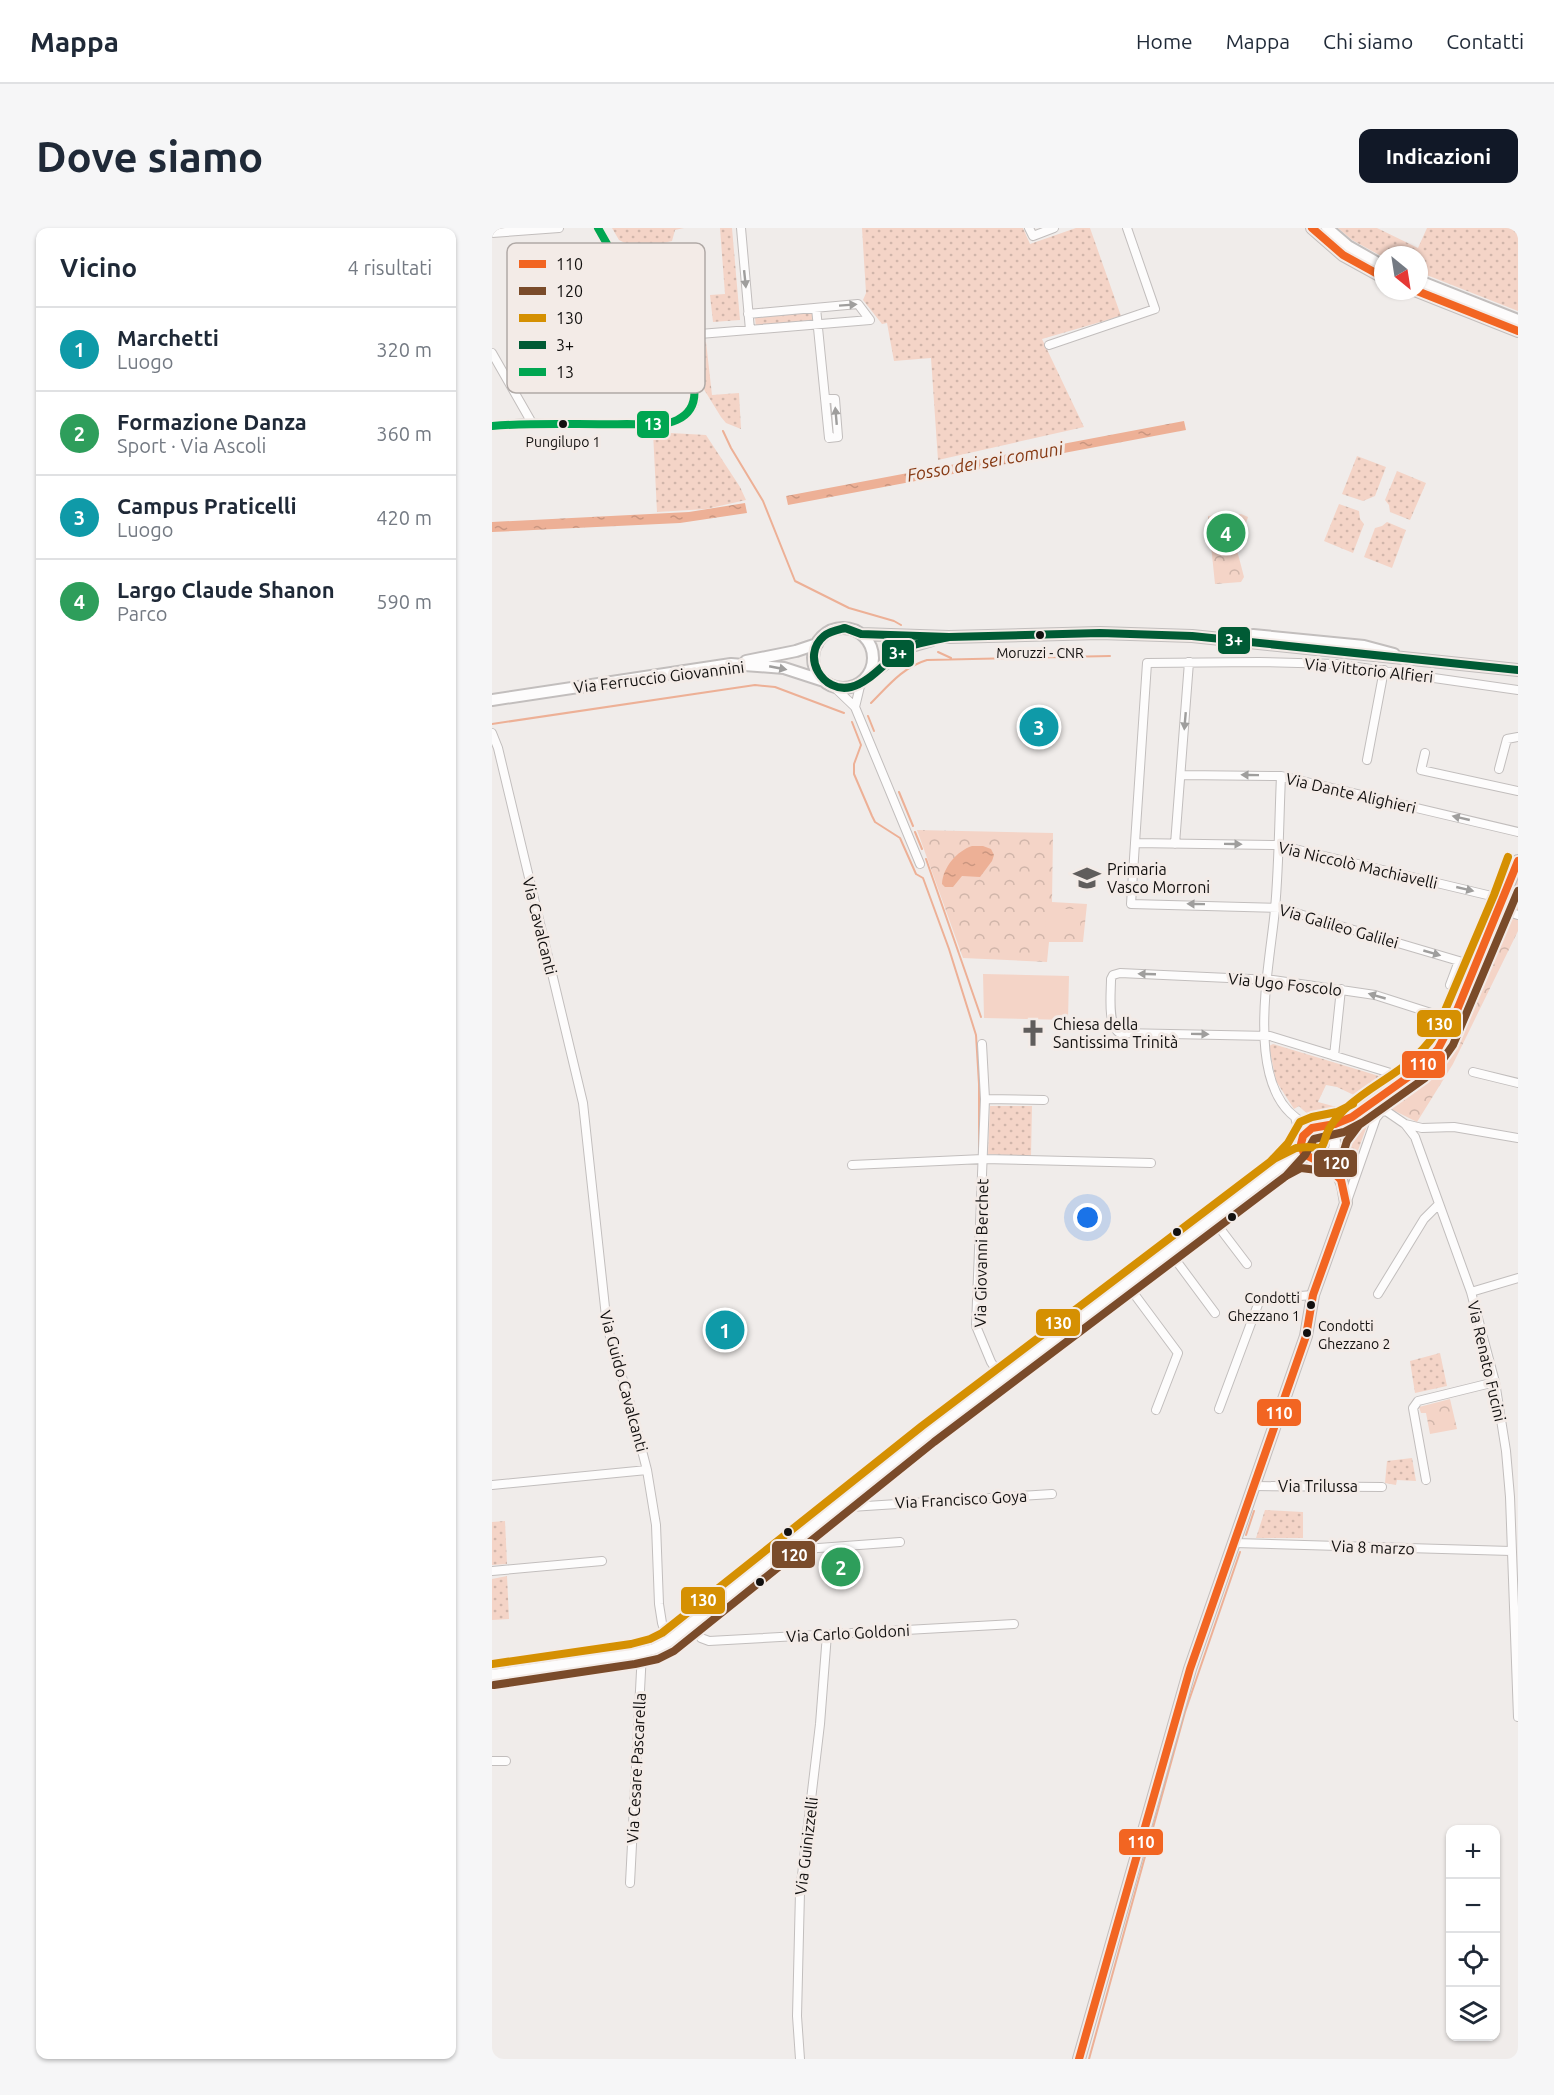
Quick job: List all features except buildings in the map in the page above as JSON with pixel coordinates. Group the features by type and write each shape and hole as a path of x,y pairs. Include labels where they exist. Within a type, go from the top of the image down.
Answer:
{"main road":[{"path":"1312,228 1342,255 1374,272"},
{"path":"1327,228 1348,246 1374,261"},
{"path":"1428,285 1518,320"},
{"path":"1428,295 1518,331"},
{"path":"949,637 908,647 862,681 846,687 828,683 819,675 814,664 817,644 825,634 837,629 848,629 861,634 949,637 1100,633 1192,636 1241,634 1328,642 1380,649 1403,657 1518,670"},
{"path":"861,634 870,645 873,657 872,668 862,681"},
{"name":"Via Ferruccio Giovannini","path":"492,700 731,664 796,651 817,644"},
{"name":"Via Ferruccio Giovannini","path":"731,664 784,668 828,683"},
{"path":"492,1675 642,1653 668,1642 1001,1377 1280,1167 1293,1155 1306,1131 1352,1117 1425,1064 1441,1044 1453,1020 1518,861"},
{"path":"1280,1167 1295,1159 1326,1158 1352,1117"},
{"path":"1079,2059 1190,1669 1306,1336 1313,1295 1346,1203 1334,1162 1334,1146 1328,1130 1317,1127"},
{"path":"1301,1141 1303,1152 1327,1166 1341,1180"}],"street":[{"path":"492,233 558,228"},
{"path":"598,228 607,243"},
{"path":"741,228 750,330"},
{"path":"1029,228 1033,236 1054,228"},
{"path":"1049,345 1155,309 1127,228"},
{"path":"705,334 870,320 858,304 748,314"},
{"path":"816,308 818,325 825,399 829,438 838,437 835,399 825,399"},
{"path":"492,353 507,379"},
{"path":"515,393 532,423"},
{"path":"492,426 532,423 549,425 665,424 678,421 690,412 695,393"},
{"path":"1135,843 1175,844 1190,662"},
{"name":"Via Vittorio Alfieri","path":"1135,843 1147,663 1322,663 1518,690"},
{"path":"1367,760 1384,670"},
{"path":"855,707 862,681"},
{"path":"828,683 855,707 920,864"},
{"name":"Via Cavalcanti","path":"492,733 498,748 586,1119"},
{"path":"1499,769 1508,739 1518,737"},
{"path":"1425,753 1421,770 1518,791"},
{"name":"Via Dante Alighieri","path":"1180,775 1281,776 1518,832"},
{"path":"1281,776 1276,907 1263,1035 1272,1084 1295,1117 1301,1141"},
{"name":"Via Galileo Galilei","path":"1135,843 1131,904 1276,907 1459,961 1450,985 1466,991"},
{"name":"Via Niccolò Machiavelli","path":"1175,844 1278,845 1502,904 1518,915"},
{"name":"Via Ugo Foscolo","path":"1263,1035 1120,1033 1115,1031 1112,1023 1111,979 1113,975 1120,973 1268,979 1375,995 1453,1020"},
{"path":"1334,1056 1341,989"},
{"path":"1263,1035 1397,1075"},
{"name":"Via Giovanni Berchet","path":"982,1044 985,1099 976,1326 991,1362 1001,1377"},
{"path":"1473,1072 1518,1083"},
{"path":"985,1099 1044,1100"},
{"path":"1346,1203 1378,1114 1383,1111 1406,1124 1422,1128 1454,1128 1518,1138"},
{"path":"1295,1117 1317,1127"},
{"name":"Via Guido Cavalcanti","path":"586,1119 607,1326 647,1470 656,1525 659,1604 668,1642"},
{"name":"Via Renato Fucini","path":"1406,1124 1415,1137 1471,1292 1495,1382 1508,1469 1518,1717"},
{"path":"1415,1137 1422,1128"},
{"name":"Via Giovanni Berchet","path":"852,1165 983,1159 1151,1163"},
{"path":"1341,1180 1357,1174"},
{"path":"1378,1294 1424,1219 1439,1204"},
{"path":"1212,1218 1247,1264"},
{"path":"1169,1251 1215,1313"},
{"path":"1471,1292 1518,1278"},
{"path":"1126,1283 1178,1353 1156,1410"},
{"path":"1219,1409 1260,1299 1313,1295"},
{"path":"1426,1480 1414,1404 1418,1401 1495,1382"},
{"path":"492,1485 647,1470"},
{"name":"Via Trilussa","path":"1254,1486 1382,1487"},
{"name":"Via Francisco Goya","path":"834,1508 1052,1494"},
{"path":"787,1545 805,1549 900,1542"},
{"name":"Via 8 marzo","path":"1234,1543 1512,1551"},
{"path":"492,1571 602,1561"},
{"name":"Via Carlo Goldoni","path":"690,1625 701,1638 709,1641 1014,1624"},
{"name":"Via Guinizzelli","path":"800,2059 797,2016 800,1892 820,1724 827,1634"},
{"name":"Via Cesare Pascarella","path":"630,1883 642,1653"},
{"path":"492,1761 506,1761"}],"green space":[{"path":"612,228 684,228 675,230 672,241 664,243 625,243 619,240"},
{"path":"720,228 732,228 740,320 713,322 710,295 725,294"},
{"path":"862,228 1023,228 1030,244 1076,228 1090,228 1121,316 1042,339 1084,427 938,460 931,358 894,361 887,323 882,324 863,300 866,293"},
{"path":"1338,228 1377,228 1414,246 1374,246 1374,252 1352,240"},
{"path":"1427,228 1518,228 1518,311 1428,276 1428,246 1419,246"},
{"path":"812,312 813,322 756,327 755,318"},
{"path":"705,342 712,395 739,393 741,429 726,423 705,391"},
{"path":"653,432 706,435 746,500 706,509 657,512"},
{"path":"1357,456 1386,467 1375,496 1363,501 1342,494"},
{"path":"1397,471 1426,483 1410,520 1390,512 1385,500"},
{"path":"1339,504 1359,511 1360,519 1364,524 1353,553 1324,541"},
{"path":"1241,514 1248,517 1237,550 1244,577 1241,582 1215,584 1208,516"},
{"path":"1387,522 1406,530 1392,568 1364,557 1375,528"},
{"path":"917,830 1053,833 1052,902 1087,904 1083,942 1049,942 1047,962 963,958"},
{"path":"1518,877 1518,891 1515,900 1518,901 1518,910 1508,906"},
{"path":"1046,909 1081,909 1080,930 1045,930"},
{"path":"1513,917 1518,919 1518,931 1453,1064 1417,1122 1387,1107 1388,1100 1433,1065 1442,1055 1455,1033 1504,922"},
{"path":"983,974 1069,976 1068,1020 984,1018"},
{"path":"1273,1044 1379,1076 1381,1072 1383,1080 1358,1097 1337,1087 1326,1085 1318,1102 1344,1109 1332,1114 1315,1116 1299,1106 1294,1109 1276,1081 1269,1046"},
{"path":"990,1106 1032,1106 1031,1157 988,1154"},
{"path":"1372,1112 1352,1167 1347,1171 1343,1170 1338,1155 1345,1132 1352,1124"},
{"path":"1318,1133 1325,1136 1328,1143 1325,1150 1318,1153 1311,1150 1308,1143 1311,1136"},
{"path":"1440,1353 1447,1386 1415,1393 1410,1361"},
{"path":"1450,1399 1457,1429 1430,1434 1426,1413 1421,1413 1419,1407"},
{"path":"1412,1458 1416,1481 1397,1480 1396,1485 1385,1483 1387,1461"},
{"path":"1265,1510 1303,1512 1303,1538 1256,1538"},
{"path":"505,1521 507,1564 492,1565 492,1522"},
{"path":"507,1576 509,1619 492,1620 492,1579"}],"water":[{"name":"Fosso dei sei comuni","path":"1184,421 1186,430 788,505 786,496"},
{"path":"745,503 747,513 680,523 492,532 492,522 689,512"},
{"path":"972,846 991,849 994,855 992,861 980,877 962,876 953,887 945,887 942,884 948,866 961,852"}],"waterway":[{"path":"723,431 763,501 795,581 849,608 901,625"},
{"path":"938,652 951,658"},
{"path":"871,703 903,672 927,660 1110,656"},
{"path":"492,724 755,685 775,687 844,713"},
{"path":"868,716 874,731"},
{"path":"852,722 861,745 854,764 854,774 875,822 900,838 916,874 923,878 949,949 976,1035 979,1148"},
{"path":"899,792 913,826"},
{"path":"915,832 922,849"},
{"path":"926,859 981,1017"},
{"path":"1246,1535 1254,1511"},
{"path":"1089,2059 1185,1712 1240,1552"}],"transit line":[{"name":"13","path":"598,228 607,243"},
{"name":"110","path":"1312,228 1343,255 1374,272"},
{"name":"110","path":"1428,295 1518,331"},
{"name":"13","path":"492,426 659,424 677,420 686,414 692,406 694,393"},
{"name":"3+","path":"845,628 861,634 949,637 908,647 866,680 851,687 841,688 832,685 818,672 814,653 817,644 824,636 845,628"},
{"name":"3+","path":"949,637 1100,633 1192,636 1518,670"},
{"name":"130","path":"492,1664 631,1644 662,1633 922,1426 1274,1159 1296,1148 1321,1148 1331,1125 1345,1109 1414,1058 1435,1034 1508,857"},
{"name":"110","path":"1079,2059 1190,1669 1306,1336 1313,1295 1346,1203 1341,1180 1327,1166 1304,1154 1301,1144 1303,1136 1312,1128 1335,1124 1352,1117 1418,1070 1438,1049 1453,1020 1518,861"},
{"name":"120","path":"494,1685 635,1664 658,1659 674,1651 934,1442 1286,1176 1301,1168 1317,1170 1333,1166 1342,1157 1347,1141 1359,1125 1425,1078 1441,1062 1453,1045 1518,891"},
{"name":"130","path":"1270,1162 1288,1143 1300,1122 1337,1112 1353,1104"},
{"name":"120","path":"1286,1176 1305,1155 1314,1139 1344,1132 1363,1122"}],"place":[{"name":"Pungilupo 1","path":"563,424"},
{"name":"Largo Claude Shanon","path":"1226,533"},
{"name":"Moruzzi - CNR","path":"1040,635"},
{"name":"Campus Praticelli","path":"1039,727"},
{"name":"Primaria Vasco Morroni","path":"1087,878"},
{"name":"Chiesa della Santissima Trinità","path":"1033,1033"},
{"name":"Condotti Ghezzano 1","path":"1311,1305"},
{"name":"Marchetti","path":"725,1330"},
{"name":"Condotti Ghezzano 2","path":"1307,1333"},
{"name":"Formazione Danza","path":"841,1567"}]}
